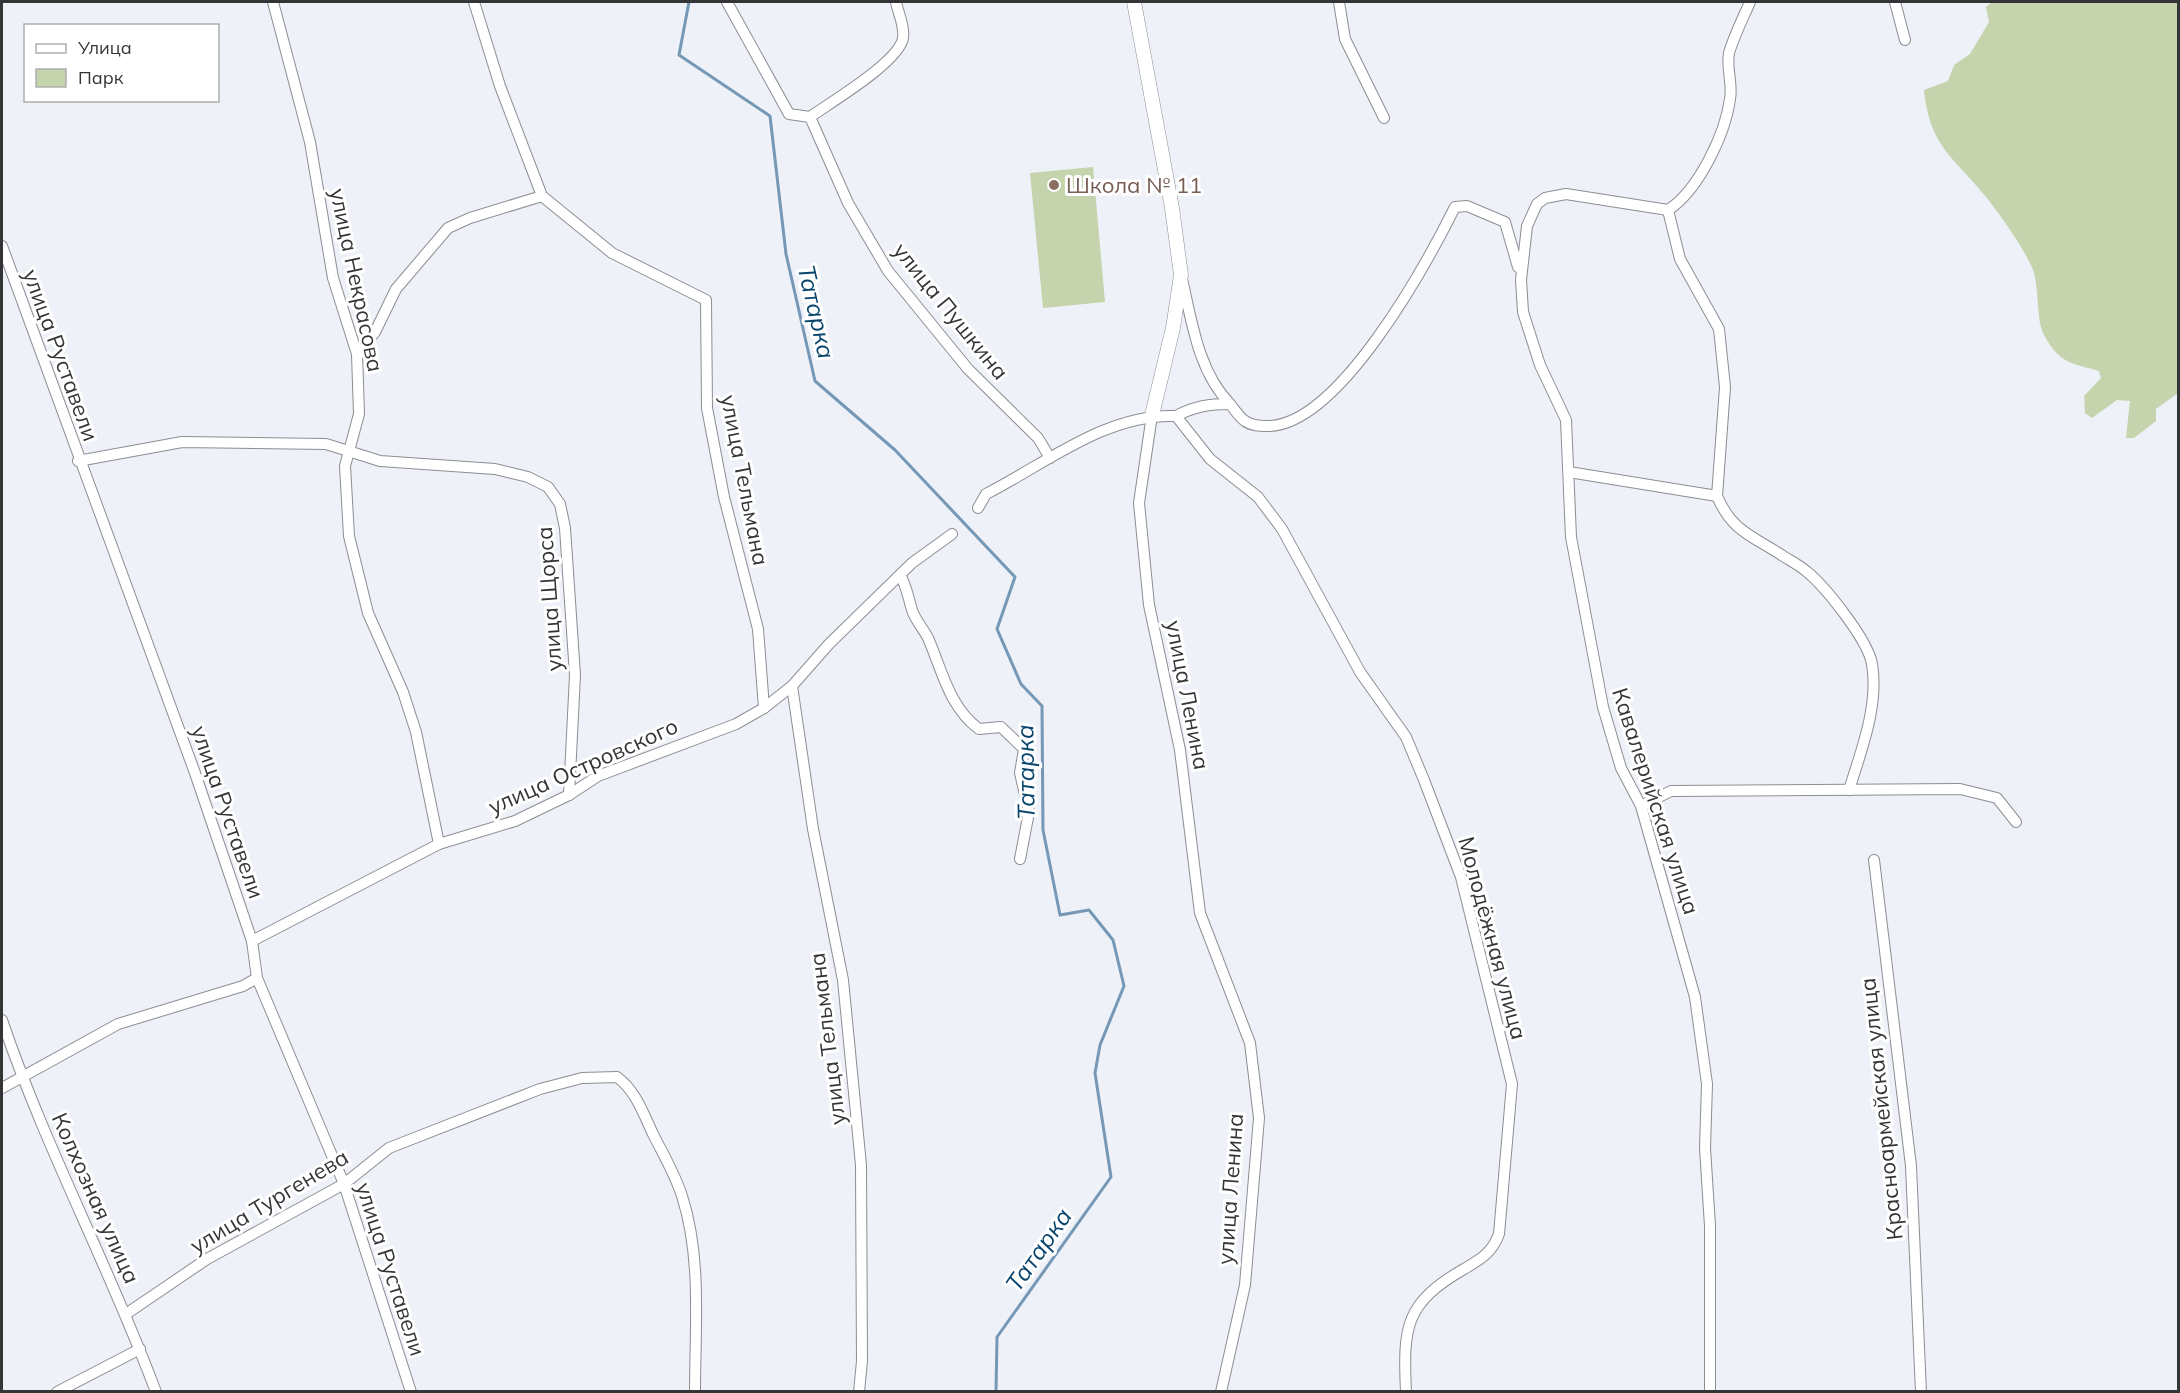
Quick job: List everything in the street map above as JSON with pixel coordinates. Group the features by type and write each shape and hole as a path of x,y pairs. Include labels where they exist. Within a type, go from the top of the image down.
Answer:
{"street":[{"name":"улица Некрасова","path":"273,2 310,142 333,278 357,354 359,414 351,451 345,466 349,536 368,613 403,692 416,732 439,844"},
{"name":"улица Тельмана","path":"474,2 500,86 542,196 612,254 706,300 707,408 724,497 758,629 764,708"},
{"path":"727,2 789,114 810,117 876,69 900,47 903,28 896,2"},
{"name":"улица Ленина","path":"1134,2 1172,208 1181,275 1173,328 1152,415 1139,503 1149,604 1180,750 1200,913 1250,1042 1258,1118 1245,1285 1221,1392"},
{"path":"1339,2 1345,39 1384,118"},
{"path":"1750,2 1729,55 1730,100 1722,130 1694,186 1679,203 1668,210 1680,259 1719,329 1725,387 1717,496 1724,511 1740,532 1807,572 1856,632 1872,663 1871,699 1866,733 1849,790"},
{"path":"1895,2 1905,40"},
{"name":"улица Пушкина","path":"810,117 848,203 888,271 968,369 1038,438 1050,458"},
{"name":"Кавалерийская улица","path":"1668,210 1566,194 1545,198 1537,204 1527,226 1521,280 1527,323 1540,364 1566,420 1571,537 1602,707 1621,768 1641,806 1695,997 1707,1084 1705,1148 1710,1226 1710,1392"},
{"path":"357,354 375,332 396,289 448,228 470,218 542,196"},
{"path":"1181,275 1196,342 1219,393 1246,422 1271,426 1288,423 1305,416 1347,376 1420,276 1455,207 1461,205 1505,222 1521,280"},
{"name":"улица Руставели","path":"2,246 78,461 195,772 252,941 257,978 344,1184 411,1392"},
{"path":"978,508 986,494 1100,433 1152,415 1176,416 1204,405 1230,404"},
{"name":"Молодёжная улица","path":"1176,416 1210,459 1258,497 1282,529 1360,672 1406,737 1461,877 1512,1084 1499,1234 1494,1247 1486,1256 1445,1280 1426,1294 1415,1308 1407,1330 1406,1392"},
{"name":"улица Щорса","path":"78,461 182,442 237,444 300,442 326,444 380,461 495,469 528,477 548,487 560,504 565,528 574,675 569,795"},
{"path":"1569,472 1717,496"},
{"name":"улица Островского","path":"252,941 439,844 515,821 569,795 598,776 736,723 764,708 792,686 829,644 900,575 951,534"},
{"path":"900,575 909,591 912,611 927,636 951,698 969,722 979,729 1001,727 1023,749 1020,772 1029,812 1020,859"},
{"name":"улица Тельмана","path":"792,686 813,829 844,991 861,1165 862,1361 859,1392"},
{"path":"1641,806 1671,791 1960,789 1996,798 2016,822"},
{"name":"Красноармейская улица","path":"1874,860 1911,1166 1921,1392"},
{"path":"2,1088 118,1024 243,986 257,978"},
{"name":"Колхозная улица","path":"2,1020 22,1078 126,1314 156,1392"},
{"name":"улица Тургенева","path":"126,1314 207,1259 344,1184 389,1148 409,1138 540,1089 606,1075 617,1077 635,1096 682,1195 694,1258 695,1392"},
{"path":"57,1392 140,1349"}],"green space":[{"path":"1992,2 2178,2 2178,393 2156,409 2156,421 2134,438 2126,438 2130,401 2117,400 2092,418 2085,413 2084,396 2101,378 2099,371 2067,361 2050,345 2041,328 2036,280 2030,263 1993,206 1945,150 1932,126 1924,90 1948,81 1954,65 1970,54 1989,22 1986,7"},
{"path":"1093,167 1105,302 1043,308 1030,173"}],"waterway":[{"name":"Татарка","path":"689,2 679,55 770,116 786,254 815,381 895,450 1015,577 997,629 1021,684 1042,706 1043,830 1060,915 1089,910 1113,940 1124,986 1100,1045 1095,1073 1111,1177 997,1337 996,1392"}],"place":[{"name":"Школа № 11","path":"1054,185"}]}
